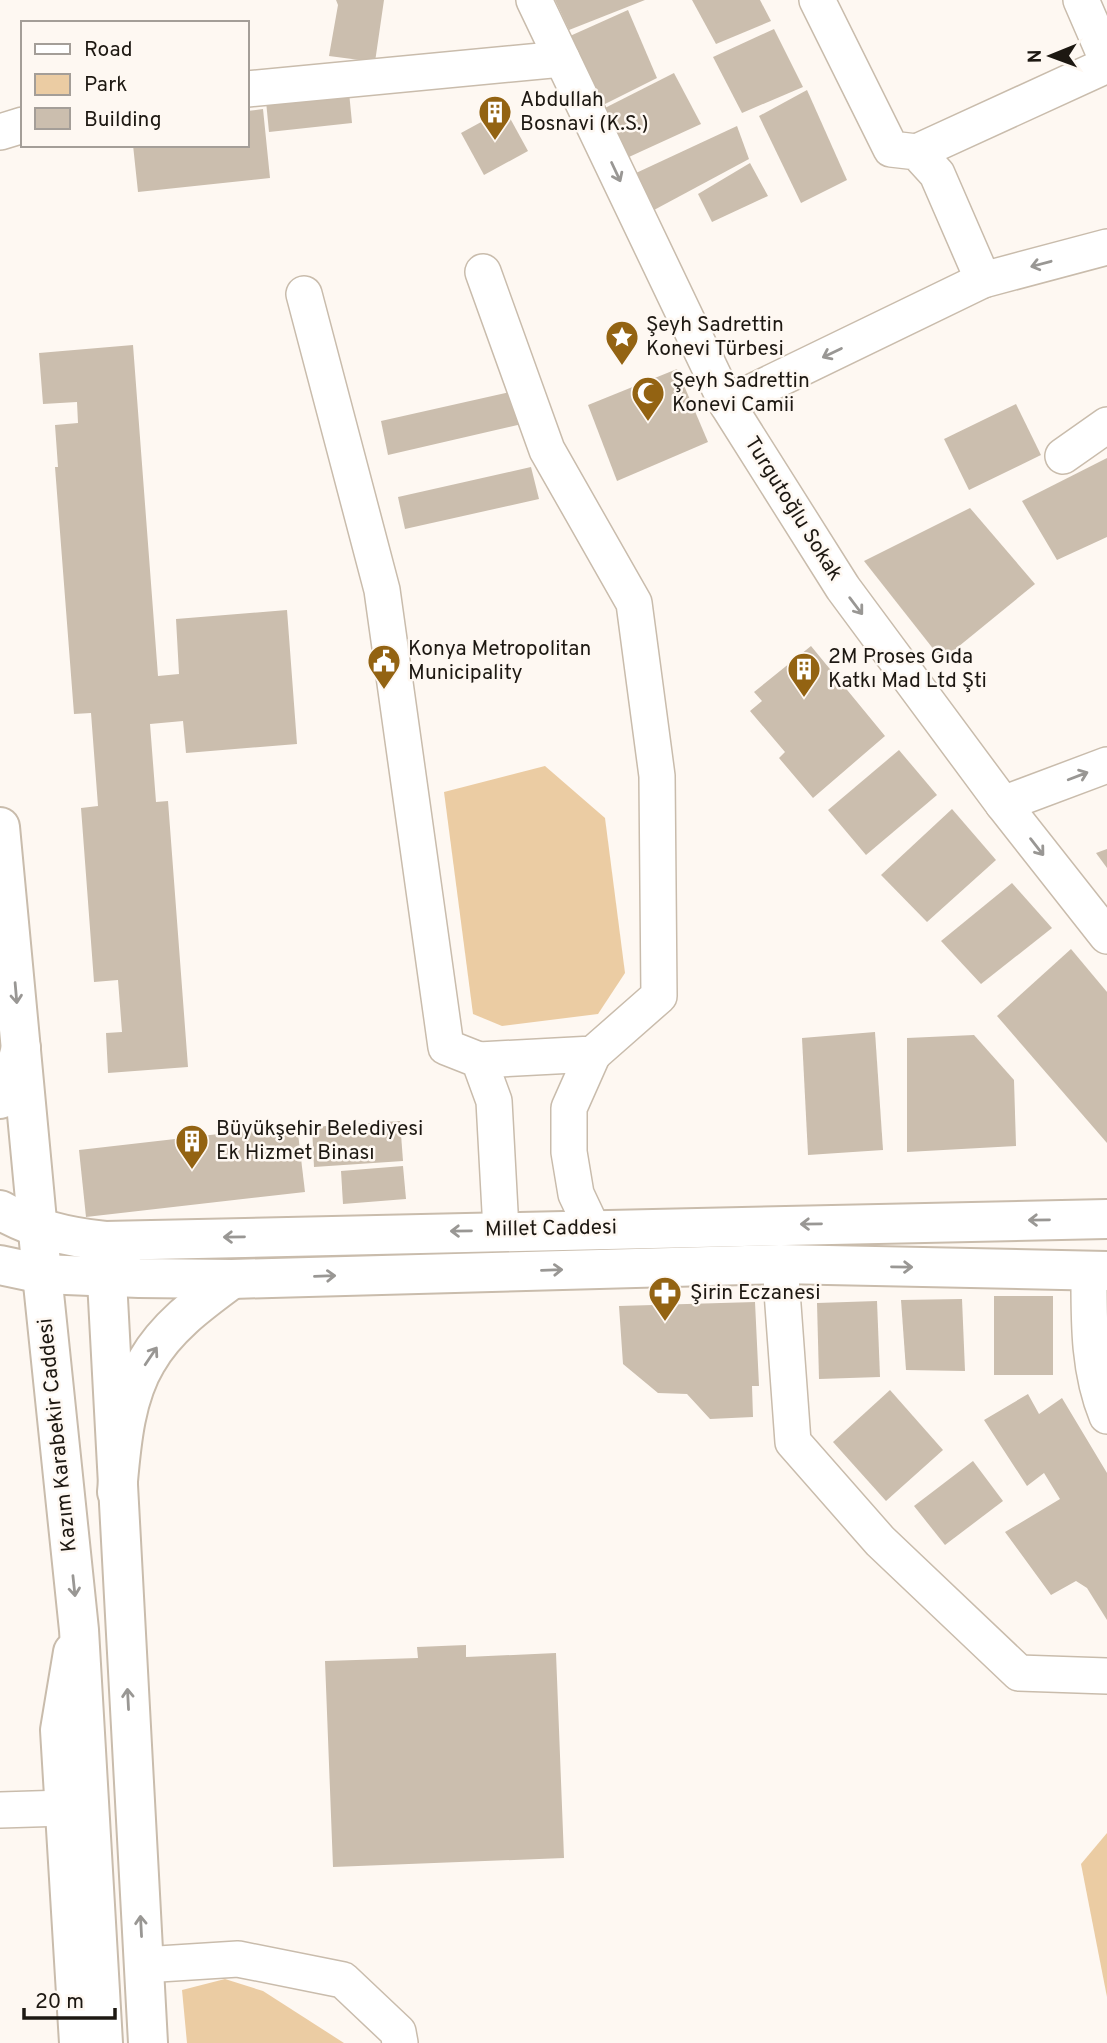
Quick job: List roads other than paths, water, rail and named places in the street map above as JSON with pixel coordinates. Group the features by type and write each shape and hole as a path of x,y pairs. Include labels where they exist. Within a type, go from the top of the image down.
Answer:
{"main road":[{"name":"Kazım Karabekir Caddesi","path":"0,827 79,1630 103,2043"},
{"path":"0,1098 15,1070 21,1048"},
{"name":"Millet Caddesi","path":"0,1210 38,1229 105,1241 500,1230 1107,1219"},
{"path":"105,1241 148,2043"},
{"name":"Millet Caddesi","path":"0,1265 42,1274 105,1278 232,1279 779,1264 1098,1271"},
{"path":"117,1492 127,1415 135,1386 147,1360 191,1310 232,1279"},
{"path":"79,1630 67,1681 60,1730 79,2043"}],"street":[{"name":"Turgutoğlu Sokak","path":"534,0 727,404 843,588 1003,804 1107,936"},
{"path":"817,0 891,149 917,152 1107,65"},
{"path":"1080,0 1107,60"},
{"path":"248,89 562,59"},
{"path":"0,132 21,126"},
{"path":"917,152 937,174 983,280"},
{"path":"727,404 983,280 1107,247"},
{"path":"483,272 547,450 634,603 657,776 659,996 593,1054 569,1108 569,1152 576,1194 592,1228"},
{"path":"303,295 382,590 446,1047 479,1060 593,1054"},
{"path":"1063,456 1107,425"},
{"path":"1003,804 1107,765"},
{"path":"479,1060 494,1101 500,1230"},
{"path":"779,1264 793,1442 880,1541 1019,1673 1107,1676"},
{"path":"1098,1271 1090,1330 1097,1392 1107,1416"},
{"path":"0,1810 65,1808"},
{"path":"144,1965 239,1959 344,1980 398,2032 400,2043"}],"place":[{"name":"Abdullah Bosnavi (K.S.)","path":"495,142"},
{"name":"Şeyh Sadrettin Konevi Türbesi","path":"622,367"},
{"name":"Şeyh Sadrettin Konevi Camii","path":"648,423"},
{"name":"Konya Metropolitan Municipality","path":"384,691"},
{"name":"2M Proses Gıda Katkı Mad Ltd Şti","path":"804,699"},
{"name":"Büyükşehir Belediyesi Ek Hizmet Binası","path":"192,1171"},
{"name":"Şirin Eczanesi","path":"665,1323"}]}
